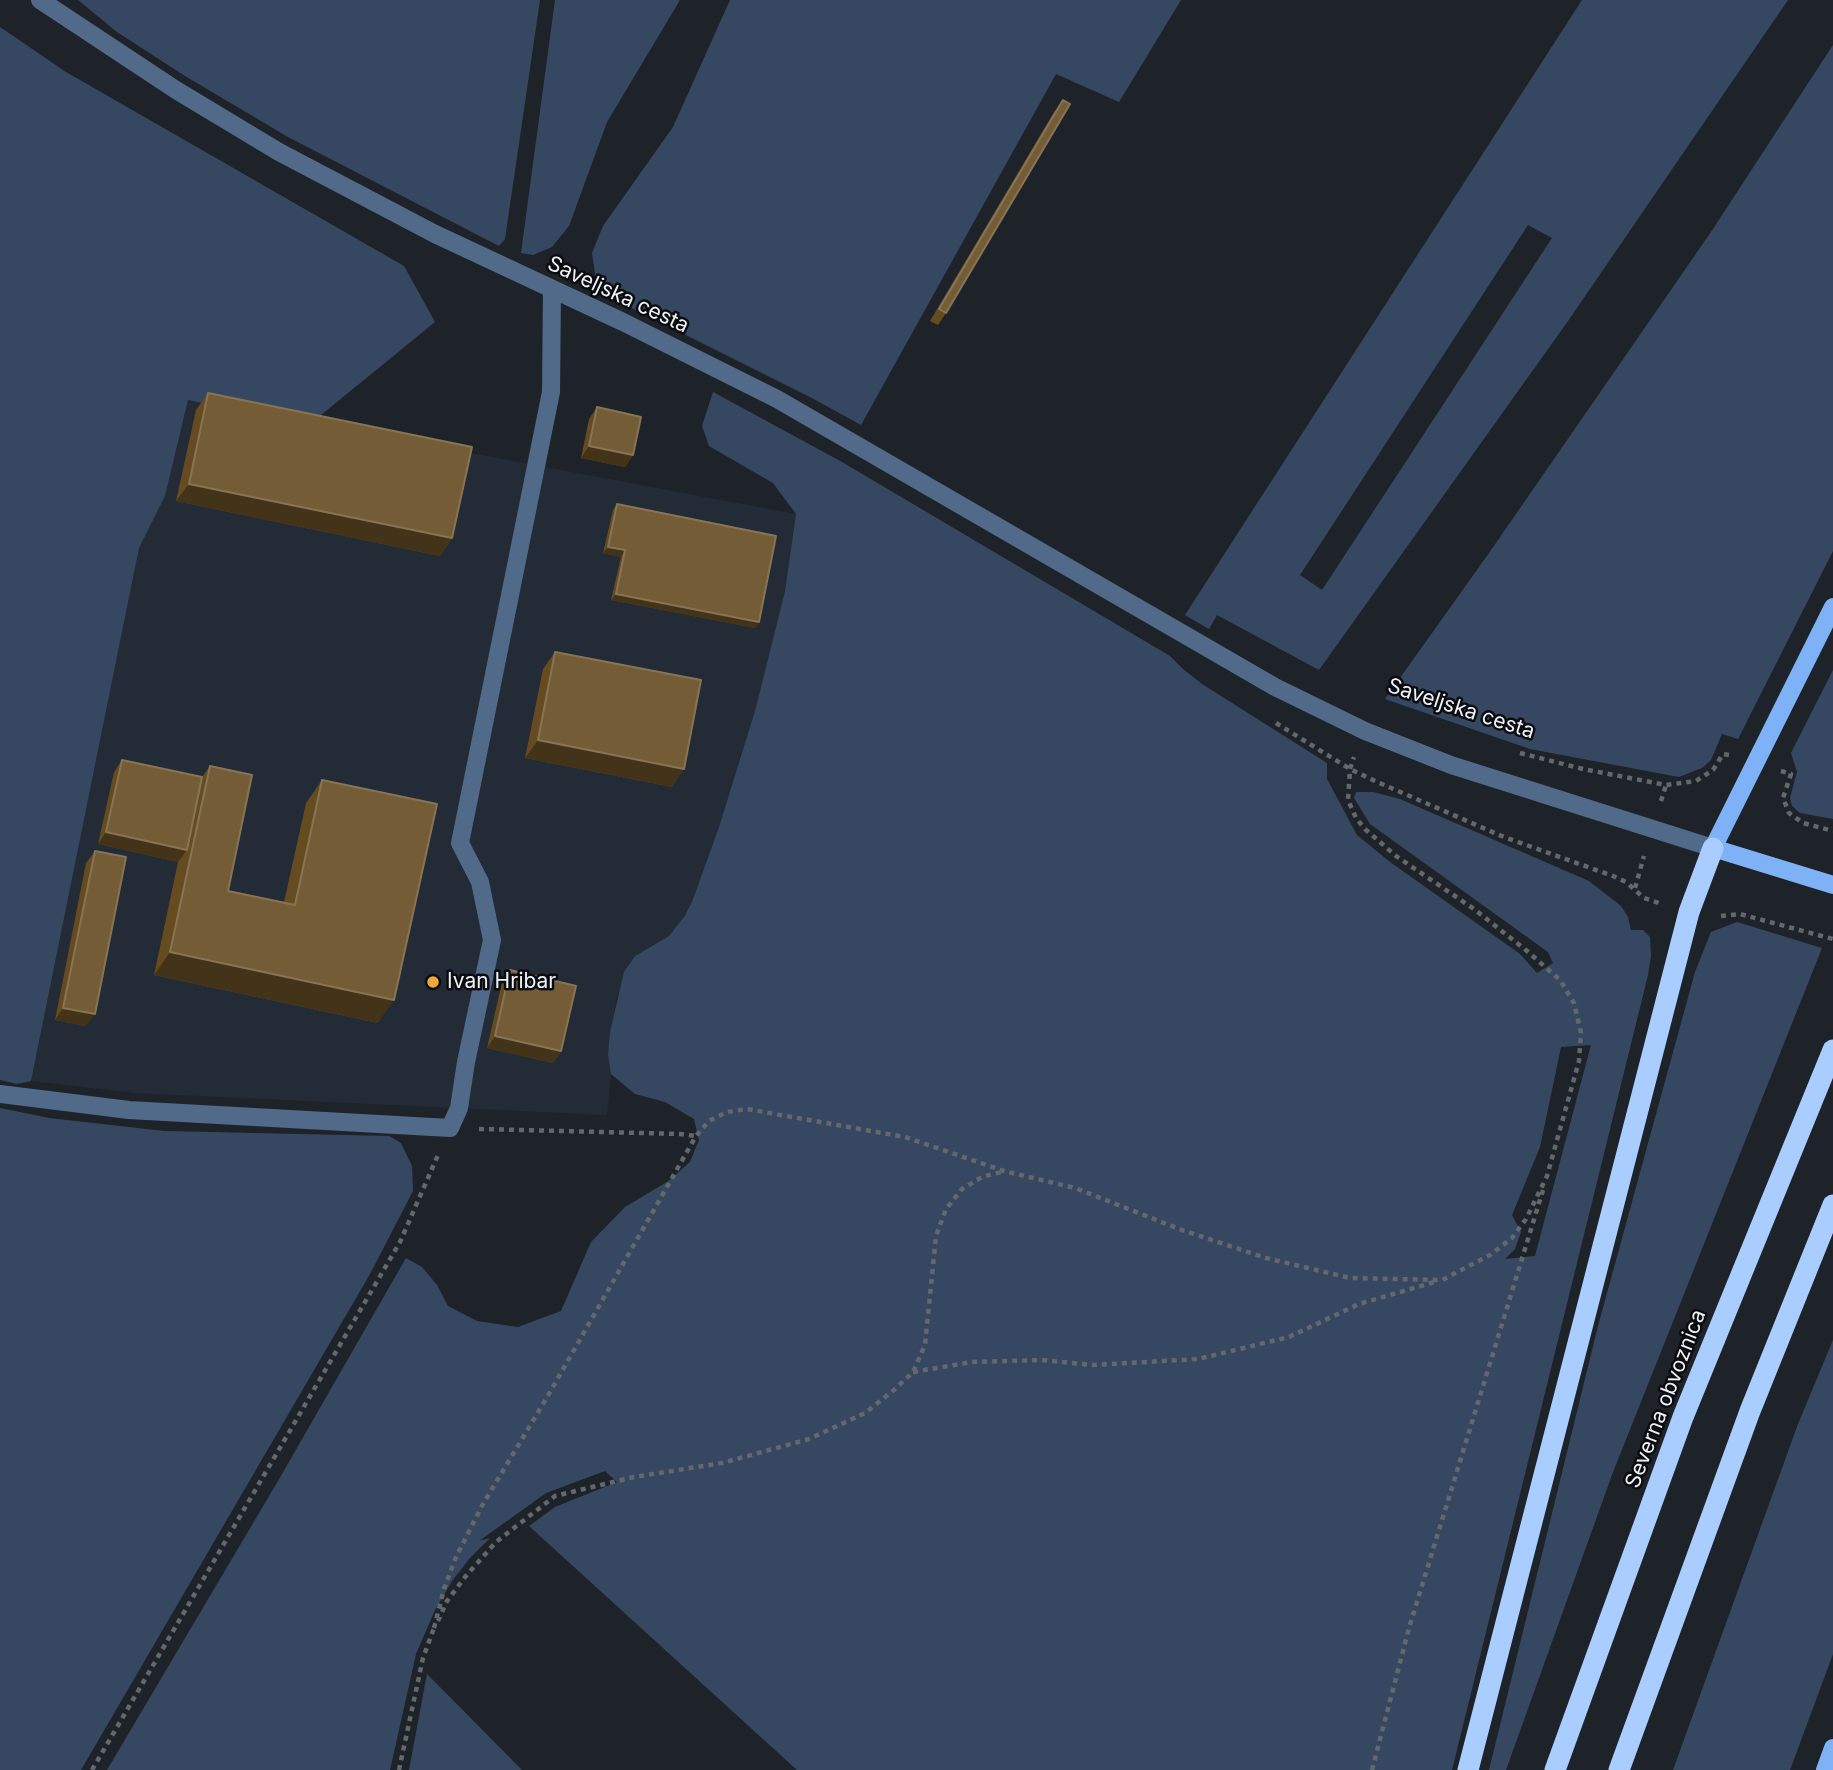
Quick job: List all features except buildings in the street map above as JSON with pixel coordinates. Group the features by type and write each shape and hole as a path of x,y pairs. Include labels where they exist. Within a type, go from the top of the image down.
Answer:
{"highway":[{"path":"1468,1770 1689,912 1713,848"},
{"name":"Severna obvoznica","path":"1555,1770 1683,1417 1833,1050"},
{"path":"1619,1770 1750,1411 1833,1205"}],"main road":[{"path":"1833,607 1713,848 1833,885"},
{"path":"1825,1770 1833,1748"}],"street":[{"name":"Saveljska cesta","path":"40,0 166,84 279,152 435,234 777,399 1275,687 1365,731 1451,765 1713,848"},
{"path":"0,1094 129,1110 450,1128 459,1108 492,940 480,881 460,843 551,392 552,289"}],"path":[{"path":"1271,720 1350,769 1504,837 1613,876 1653,902"},
{"path":"1365,731 1350,769 1349,800 1356,818 1396,856 1474,909 1560,980 1574,1003 1581,1033 1579,1061 1547,1176 1409,1628 1373,1770"},
{"name":"Saveljska cesta","path":"1507,750 1583,769 1667,785 1696,781 1713,771 1723,754 1730,756"},
{"path":"1782,771 1791,774 1784,790 1784,805 1789,813 1803,823 1833,831"},
{"path":"1717,916 1740,915 1833,939"},
{"path":"434,1628 444,1588 456,1557 483,1504 547,1399 696,1136 709,1121 727,1112 747,1109 905,1137 1004,1171 1074,1188 1182,1230 1278,1261 1350,1278 1442,1280"},
{"path":"92,1770 400,1242 450,1128 680,1133 696,1136"},
{"path":"399,1770 423,1658 434,1628 447,1601 496,1542 555,1496 634,1477 722,1463 809,1439 865,1413 913,1372 925,1345 936,1236 946,1209 962,1189 982,1177 1004,1171"},
{"path":"913,1372 972,1362 1042,1360 1093,1365 1198,1359 1289,1338 1359,1304 1442,1280 1490,1255 1512,1238 1526,1219 1547,1176"}],"shaded area":[{"path":"78,0 540,0 505,239 499,246 288,137 117,32"},
{"path":"555,0 680,0 607,122 569,226 552,247 533,255 521,253"},
{"path":"730,0 1181,0 1119,102 1056,74 861,425 616,300 604,291 596,280 592,253 603,226 673,127"},
{"path":"1582,0 1788,0 1568,321 1319,670 1217,615 1209,629 1185,615","holes":["1528,225 1552,238 1322,590 1300,575"]},
{"path":"0,27 66,72 404,266 435,322 310,424 188,400 165,496 139,548 31,1081 17,1084 0,1080"},
{"path":"1833,45 1833,551 1738,739 1722,734 1711,760 1702,768 1679,777 1530,749 1385,699 1711,232"},
{"path":"713,392 842,462 1170,656 1202,684 1327,763 1327,779 1357,835 1390,862 1520,954 1537,973 1553,963 1548,952 1370,824 1354,798 1356,792 1373,792 1400,799 1589,881 1621,906 1628,917 1631,930 1643,930 1650,937 1648,975 1452,1770 797,1770 529,1526 555,1507 617,1482 605,1471 546,1493 479,1541 490,1538 452,1581 435,1610 416,1654 390,1770 107,1770 406,1258 422,1267 437,1285 448,1306 477,1321 518,1327 561,1311 591,1242 625,1207 667,1182 690,1162 699,1140 694,1119 665,1102 635,1094 611,1074 608,1055 610,1032 624,972 635,956 669,936 684,917 719,827 755,711 785,591 796,514 773,483 709,446 702,426","holes":["1591,1045 1535,1256 1505,1259 1515,1249 1521,1232 1512,1215 1540,1147 1561,1047"]},
{"path":"188,400 796,514 785,591 755,711 719,827 692,902 669,936 635,956 616,1000 608,1055 611,1074 607,1115 135,1093 31,1081 139,548 165,496"},
{"path":"1833,670 1833,819 1800,813 1792,806 1790,798 1797,772 1791,753"},
{"path":"1737,922 1822,948 1613,1472 1506,1770 1489,1770 1598,1326 1695,972 1711,932"},
{"path":"0,1108 49,1118 164,1131 389,1136 401,1143 412,1166 413,1191 370,1274 81,1770 0,1770"},
{"path":"1833,1340 1833,1654 1790,1770 1673,1770 1798,1424"},
{"path":"427,1674 522,1770 409,1770"}],"place":[{"name":"Ivan Hribar","path":"433,982"}]}
